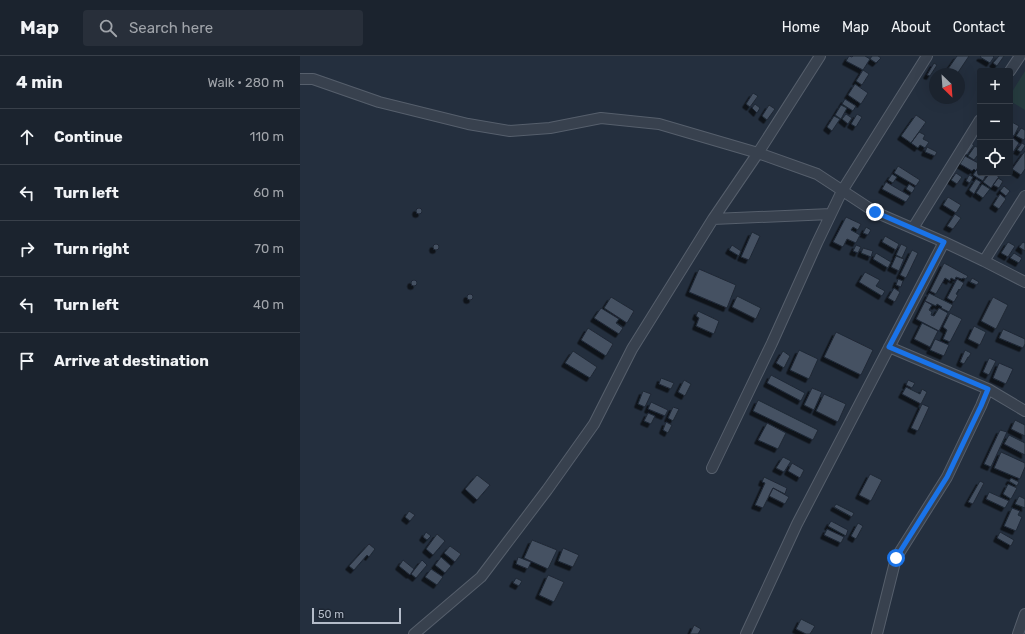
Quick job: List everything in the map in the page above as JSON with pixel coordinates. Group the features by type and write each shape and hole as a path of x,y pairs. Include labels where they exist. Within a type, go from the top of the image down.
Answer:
{"street":[{"path":"414,634 481,577 547,490 594,424 632,349 713,220 820,56"},
{"path":"712,468 772,343 842,191 927,56"},
{"path":"1012,68 1020,56"},
{"path":"300,79 313,79 379,102 468,124 510,131 550,128 601,118 659,124 758,153 817,174 875,212 944,242 1025,282"},
{"path":"913,228 977,125"},
{"path":"984,261 1025,196"},
{"path":"713,220 831,214"},
{"path":"746,634 797,524 944,242"},
{"path":"889,347 988,389 1025,411"},
{"path":"877,634 896,558 947,477 988,389"},
{"path":"1018,634 1025,614"}],"green space":[{"path":"1025,71 1025,110 1013,103 1013,90"}],"building":[{"path":"849,56 865,56 870,59 863,70 846,61"},
{"path":"872,56 878,56 881,58 876,63 870,59"},
{"path":"957,56 969,56 961,68 949,68"},
{"path":"999,56 1004,56 997,66 993,63"},
{"path":"980,57 994,57 990,63"},
{"path":"934,63 937,65 935,68 931,68"},
{"path":"863,70 869,74 862,85 856,81"},
{"path":"855,84 868,93 861,104 848,95"},
{"path":"753,93 758,96 750,107 746,104"},
{"path":"845,99 856,106 853,111 842,104"},
{"path":"755,104 760,108 757,113 752,108"},
{"path":"769,105 775,109 767,120 762,116"},
{"path":"841,105 847,108 841,119 835,115"},
{"path":"846,114 852,118 848,124 842,119"},
{"path":"857,114 862,117 856,127 851,124"},
{"path":"916,115 926,122 911,143 901,136"},
{"path":"834,116 840,119 832,131 827,127"},
{"path":"1013,123 1019,126 1013,136"},
{"path":"1021,128 1025,130 1024,140 1016,136"},
{"path":"919,132 925,135 923,139 929,142 925,148 920,145 918,148 911,143"},
{"path":"1013,138 1019,143 1013,152"},
{"path":"971,143 974,145 967,155 964,153"},
{"path":"1022,143 1025,146 1021,152 1017,150"},
{"path":"975,146 977,147 977,156 974,160 968,156"},
{"path":"927,147 937,152 935,156 925,152"},
{"path":"1025,151 1025,169 1021,175 1013,170"},
{"path":"965,156 977,162 977,169 976,171 974,169 972,171 960,164"},
{"path":"898,166 920,180 916,186 894,173"},
{"path":"977,169 977,176 986,176 983,181 973,175"},
{"path":"956,173 962,177 957,184 951,180"},
{"path":"892,174 897,177 893,183 888,180"},
{"path":"969,175 973,177 970,183 966,181"},
{"path":"988,176 999,177 991,188 983,182"},
{"path":"998,178 1003,181 999,188 993,185"},
{"path":"976,179 981,182 974,194 969,190"},
{"path":"886,182 910,196 906,202 882,189"},
{"path":"909,184 915,188 912,193 906,189"},
{"path":"982,184 990,189 983,198 976,193"},
{"path":"1004,186 1010,191 1006,196 1000,191"},
{"path":"1000,194 1006,199 999,209 993,205"},
{"path":"948,197 961,205 956,213 943,205"},
{"path":"419,208 422,211 419,214 416,211"},
{"path":"955,214 961,218 953,229 947,226"},
{"path":"846,217 861,224 858,230 853,227 851,230 860,235 856,243 847,239 843,247 833,242"},
{"path":"866,227 871,230 868,235 863,233"},
{"path":"752,232 760,236 749,260 741,257"},
{"path":"885,236 899,244 896,250 882,242"},
{"path":"1008,242 1015,246 1008,257 1001,253"},
{"path":"1023,242 1025,243 1025,251 1019,247"},
{"path":"436,244 439,247 436,250 433,247"},
{"path":"901,244 907,247 902,258 896,255"},
{"path":"732,245 741,251 739,256 729,250"},
{"path":"856,245 861,247 858,253 853,251"},
{"path":"863,248 873,251 871,257 861,253"},
{"path":"912,250 918,253 906,278 900,275"},
{"path":"876,253 891,262 888,268 873,259"},
{"path":"1014,253 1022,258 1019,263 1010,258"},
{"path":"896,256 904,259 899,271 891,267"},
{"path":"944,263 968,276 966,279 956,277 955,280 951,278 950,281 945,278 936,294 930,291"},
{"path":"699,269 736,285 727,308 689,292"},
{"path":"865,272 880,280 876,286 885,291 882,296 859,282"},
{"path":"972,278 979,282 977,285 970,282"},
{"path":"898,279 903,281 901,287 896,285"},
{"path":"957,279 964,283 956,294 958,295 954,302 947,298"},
{"path":"414,280 417,283 414,286 411,283"},
{"path":"894,288 900,292 895,302 888,298"},
{"path":"929,293 953,305 949,312 937,304 936,306 925,301"},
{"path":"470,294 473,297 470,300 467,297"},
{"path":"737,296 761,308 756,319 732,307"},
{"path":"611,297 634,311 627,323 604,308"},
{"path":"993,297 1008,305 996,329 981,321"},
{"path":"925,301 932,305 929,310 932,312 931,315 934,316 939,308 948,313 939,331 916,319"},
{"path":"601,308 619,319 616,323 623,328 619,334 594,318"},
{"path":"698,311 719,321 714,334 696,326 699,318 696,316"},
{"path":"950,313 962,319 950,342 943,339 947,330 943,327"},
{"path":"922,323 938,331 930,347 914,339"},
{"path":"974,326 986,332 980,345 968,339"},
{"path":"588,328 613,344 606,356 581,340"},
{"path":"1003,329 1025,339 1023,348 999,338"},
{"path":"836,332 873,350 861,375 824,357"},
{"path":"935,339 949,345 944,356 930,350"},
{"path":"799,350 818,359 809,379 790,370"},
{"path":"965,350 971,353 964,364 960,362"},
{"path":"573,351 597,367 590,378 565,363"},
{"path":"783,351 790,356 784,368 776,363"},
{"path":"989,358 996,361 989,375 983,372"},
{"path":"999,363 1013,369 1006,384 993,378"},
{"path":"771,375 805,393 801,401 767,383"},
{"path":"661,378 674,383 671,389 659,384"},
{"path":"684,380 691,384 685,396 678,392"},
{"path":"908,380 915,383 912,388 906,385"},
{"path":"906,387 920,394 922,389 927,392 921,404 902,394"},
{"path":"812,388 822,392 814,410 804,405"},
{"path":"643,391 651,394 645,407 638,404"},
{"path":"824,394 846,404 838,422 816,411"},
{"path":"758,400 818,430 813,440 753,411"},
{"path":"651,402 668,410 665,416 648,409"},
{"path":"922,404 929,407 918,431 911,428"},
{"path":"673,407 679,409 673,421 668,418"},
{"path":"648,413 655,416 651,424 644,421"},
{"path":"1015,420 1025,425 1025,436 1011,429"},
{"path":"666,422 672,425 668,433 663,430"},
{"path":"767,423 786,433 778,449 758,440"},
{"path":"1000,430 1007,432 991,467 984,464"},
{"path":"1009,435 1025,443 1025,455 1004,444"},
{"path":"1001,452 1025,463 1020,479 994,468"},
{"path":"783,457 791,461 784,472 776,468"},
{"path":"792,463 804,470 800,478 788,471"},
{"path":"870,474 882,480 871,501 859,495"},
{"path":"477,475 490,485 477,500 465,489"},
{"path":"764,477 787,488 785,494 773,488 763,508 755,505 765,483 762,482"},
{"path":"1011,478 1019,482 1017,486 1009,481"},
{"path":"980,481 984,483 973,504 968,502"},
{"path":"1008,484 1017,488 1011,499 1003,494"},
{"path":"773,488 789,497 785,504 769,496"},
{"path":"989,492 1009,501 1005,508 986,499"},
{"path":"1019,496 1025,499 1025,508 1015,504"},
{"path":"836,504 854,513 852,517 834,507"},
{"path":"1012,508 1020,511 1018,515 1022,517 1016,531 1004,526"},
{"path":"409,511 415,515 410,521 405,517"},
{"path":"831,521 848,530 846,536 828,526"},
{"path":"858,523 863,526 856,539 851,536"},
{"path":"827,529 844,537 841,543 824,535"},
{"path":"426,532 431,536 427,540 423,537"},
{"path":"1000,532 1014,540 1011,546 997,538"},
{"path":"437,534 445,541 433,555 426,549"},
{"path":"532,540 557,550 548,569 524,558"},
{"path":"369,544 375,549 369,557 367,555 354,570 349,566"},
{"path":"450,546 461,554 455,562 444,553"},
{"path":"563,548 579,555 573,567 558,561"},
{"path":"441,557 451,566 445,573 435,565"},
{"path":"518,557 531,562 528,569 516,564"},
{"path":"403,560 414,569 410,575 399,566"},
{"path":"422,560 427,565 416,578 411,574"},
{"path":"431,569 443,577 437,585 425,577"},
{"path":"548,575 564,582 554,602 539,595"},
{"path":"516,578 522,581 519,586 513,583"},
{"path":"801,619 815,626 810,634 806,634 796,629"},
{"path":"694,625 701,629 698,634 690,634"}],"route":[{"path":"875,212 944,242 889,347 988,389 947,477 896,558"}]}
